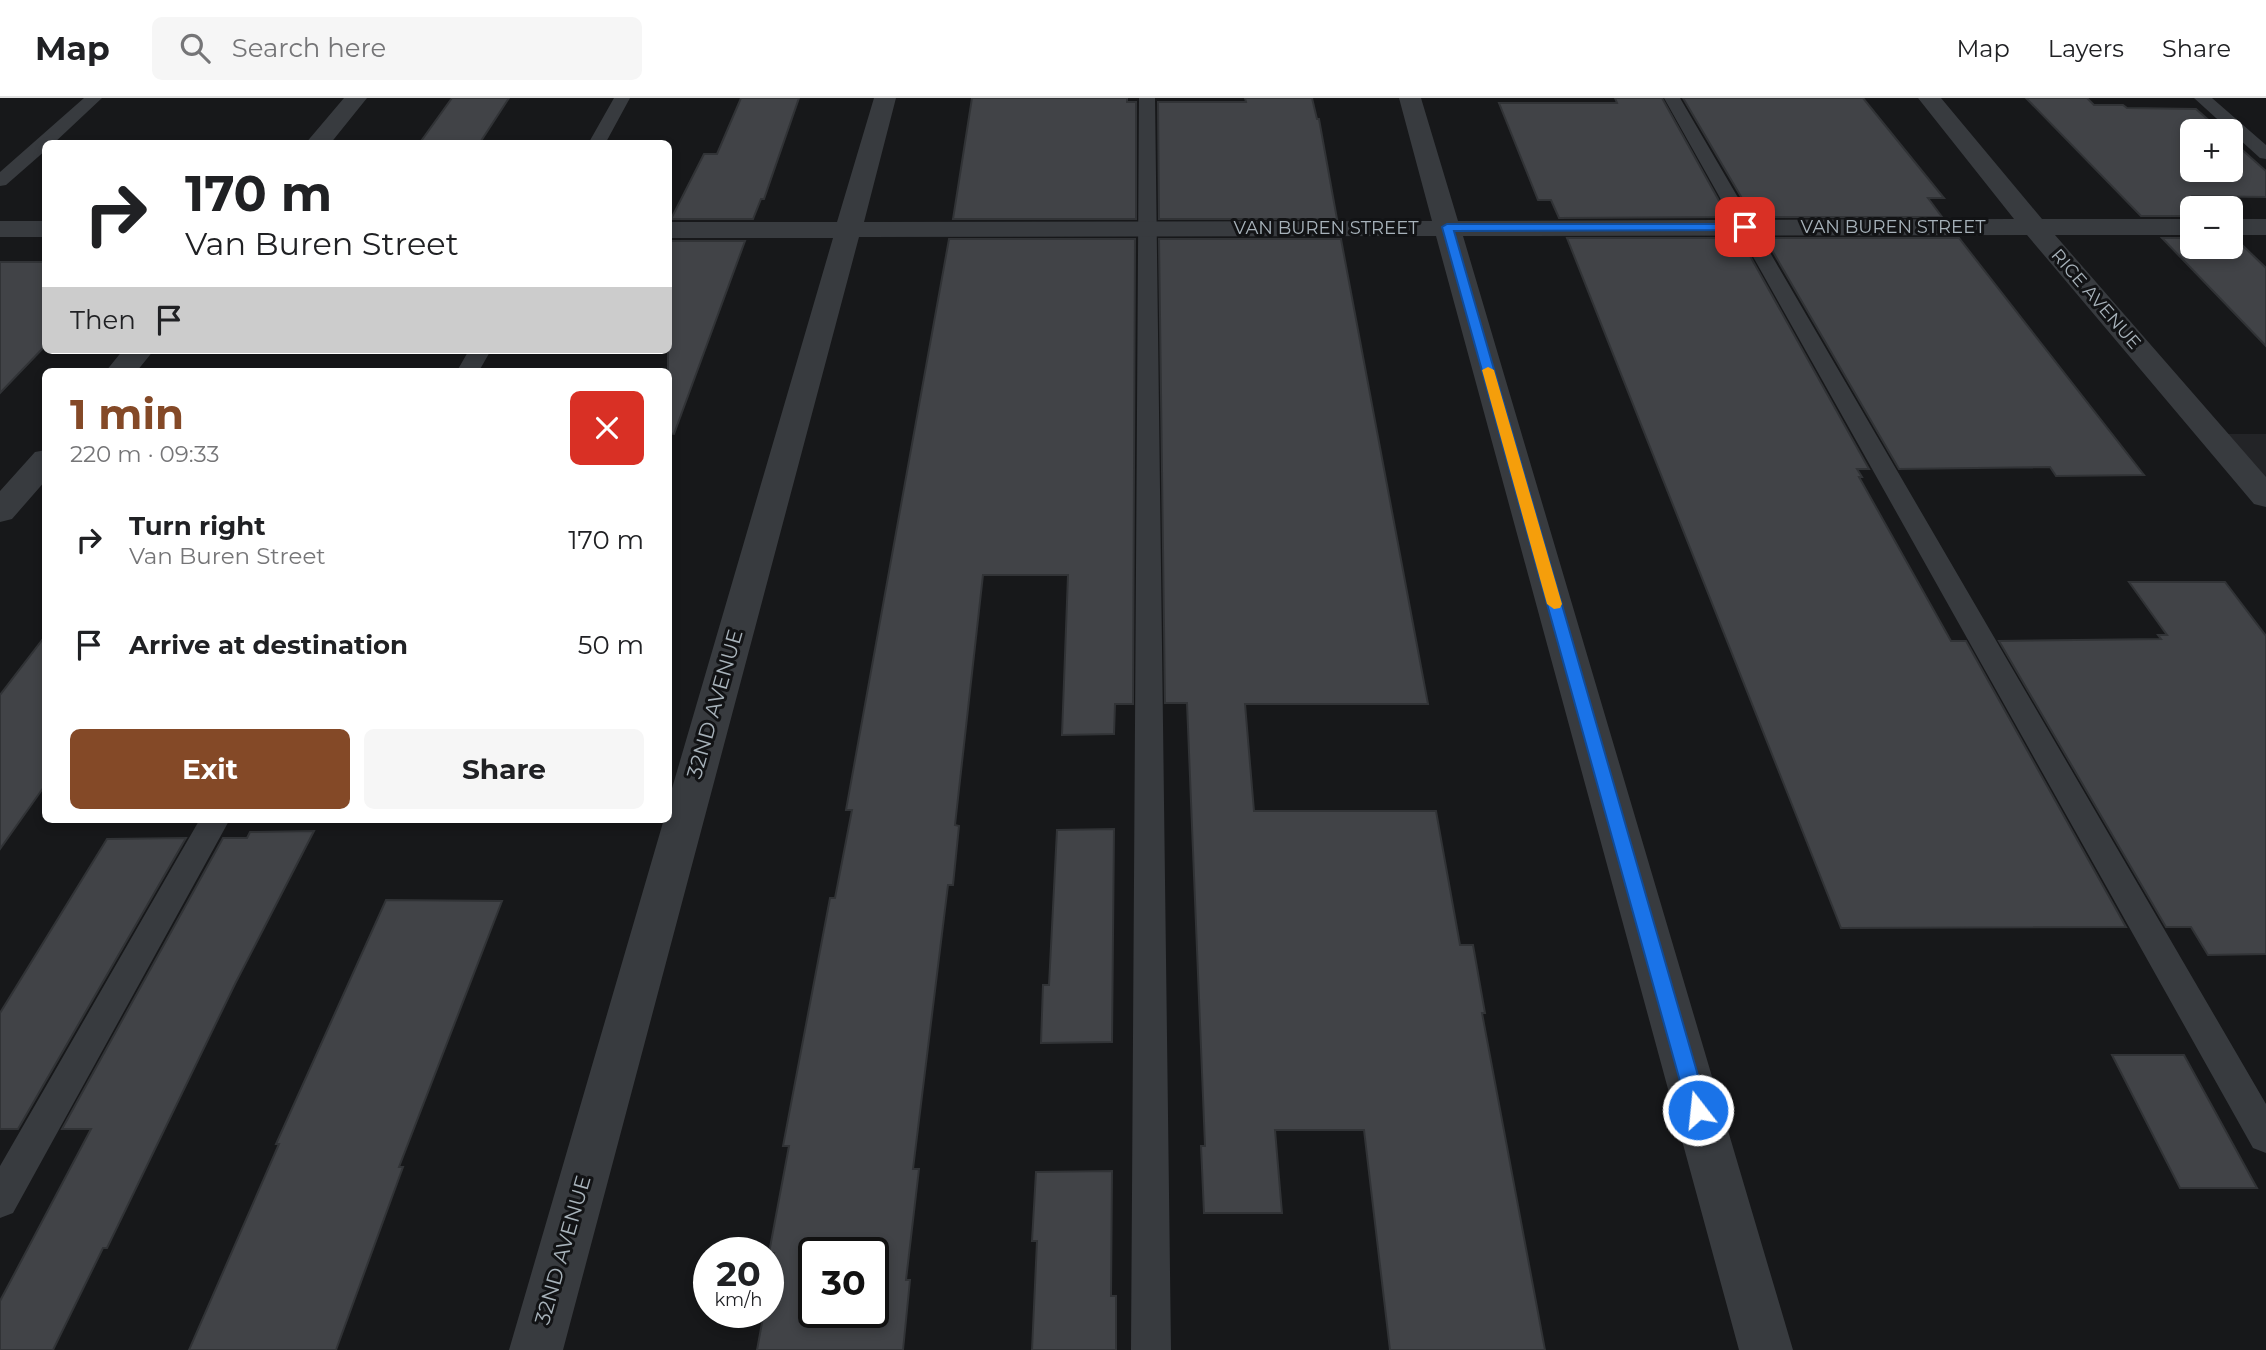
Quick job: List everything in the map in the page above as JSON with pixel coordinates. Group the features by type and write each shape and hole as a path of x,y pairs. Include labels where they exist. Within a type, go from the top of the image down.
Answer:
{"street":[{"path":"320,140 356,98"},
{"name":"32ND AVENUE","path":"536,1350 846,230 885,98"},
{"path":"1410,98 1766,1350"},
{"name":"RICE AVENUE","path":"1929,98 2034,227 2263,489"},
{"name":"VAN BUREN STREET","path":"672,230 2180,227"},
{"path":"2243,227 2266,227"},
{"path":"0,229 42,229"},
{"path":"124,368 136,354"},
{"path":"0,512 42,464"}],"lane":[{"path":"46,140 94,98"},
{"path":"598,140 622,98"},
{"path":"1147,98 1151,1350"},
{"path":"1672,98 2266,1137"},
{"path":"2202,98 2266,154"},
{"path":"0,181 42,144"},
{"path":"0,1201 213,823"}],"shaded area":[{"path":"2224,434 2266,434 2266,482"}],"building":[{"path":"452,98 509,98 482,140 422,140"},
{"path":"741,98 799,98 764,199 761,199 753,219 672,219 704,154 717,154"},
{"path":"972,98 1127,98 1127,102 1136,102 1136,219 953,219"},
{"path":"1245,98 1312,98 1319,119 1337,219 1159,219 1158,102 1246,102"},
{"path":"1615,98 1662,98 1728,217 1559,218 1551,200 1538,200 1499,103 1617,103"},
{"path":"1683,98 1863,98 1944,198 1928,198 1942,217 1753,217"},
{"path":"2026,98 2087,98 2094,105 2196,109 2207,119 2180,119 2180,182 2243,182 2243,151 2266,171 2266,197 2180,196 2180,216 2141,216"},
{"path":"1567,238 1740,238 1869,469 1857,469 1862,477 1859,477 1951,641 1966,641 2126,927 1841,928"},
{"path":"1765,238 1959,238 2144,475 2056,476 2050,467 1899,469"},
{"path":"2162,238 2180,238 2180,257"},
{"path":"949,239 1135,239 1133,704 1115,704 1114,734 1062,735 1068,575 983,575 955,825 959,826 953,885 948,885 913,1169 919,1169 906,1280 910,1280 903,1350 757,1350 761,1328 784,1328 784,1237 772,1237 789,1146 783,1146 830,898 835,898 852,810 846,810"},
{"path":"1159,239 1341,239 1428,704 1245,704 1254,811 1436,811 1460,945 1473,945 1485,1013 1482,1013 1545,1350 1390,1350 1364,1130 1275,1130 1282,1213 1204,1213 1201,1146 1205,1146 1187,703 1165,703"},
{"path":"672,241 745,241 674,434 672,368 668,368 668,354 672,354"},
{"path":"2243,246 2266,268 2266,346 2182,259 2243,259"},
{"path":"0,262 42,262 42,349 0,393"},
{"path":"2129,582 2225,582 2266,636 2266,954 2208,955 2191,927 2166,927 1999,641 2161,639 2158,635 2167,635"},
{"path":"42,640 42,790 0,849 0,695"},
{"path":"1114,829 1112,1042 1041,1043 1043,985 1049,985 1057,830"},
{"path":"314,831 235,984 107,1248 103,1248 53,1350 0,1350 0,1301 91,1129 62,1129 223,838 247,838 250,832"},
{"path":"186,838 18,1129 0,1129 0,1013 107,839"},
{"path":"386,900 502,901 399,1167 403,1167 336,1350 189,1350 279,1144 276,1144"},
{"path":"2112,1055 2184,1055 2257,1188 2180,1188"},
{"path":"1112,1171 1111,1296 1116,1296 1116,1350 1032,1350 1037,1241 1032,1241 1036,1172"}],"slow traffic":[{"path":"1488,370 1554,604"}],"route":[{"path":"1698,1110 1447,227 1745,227"}]}
